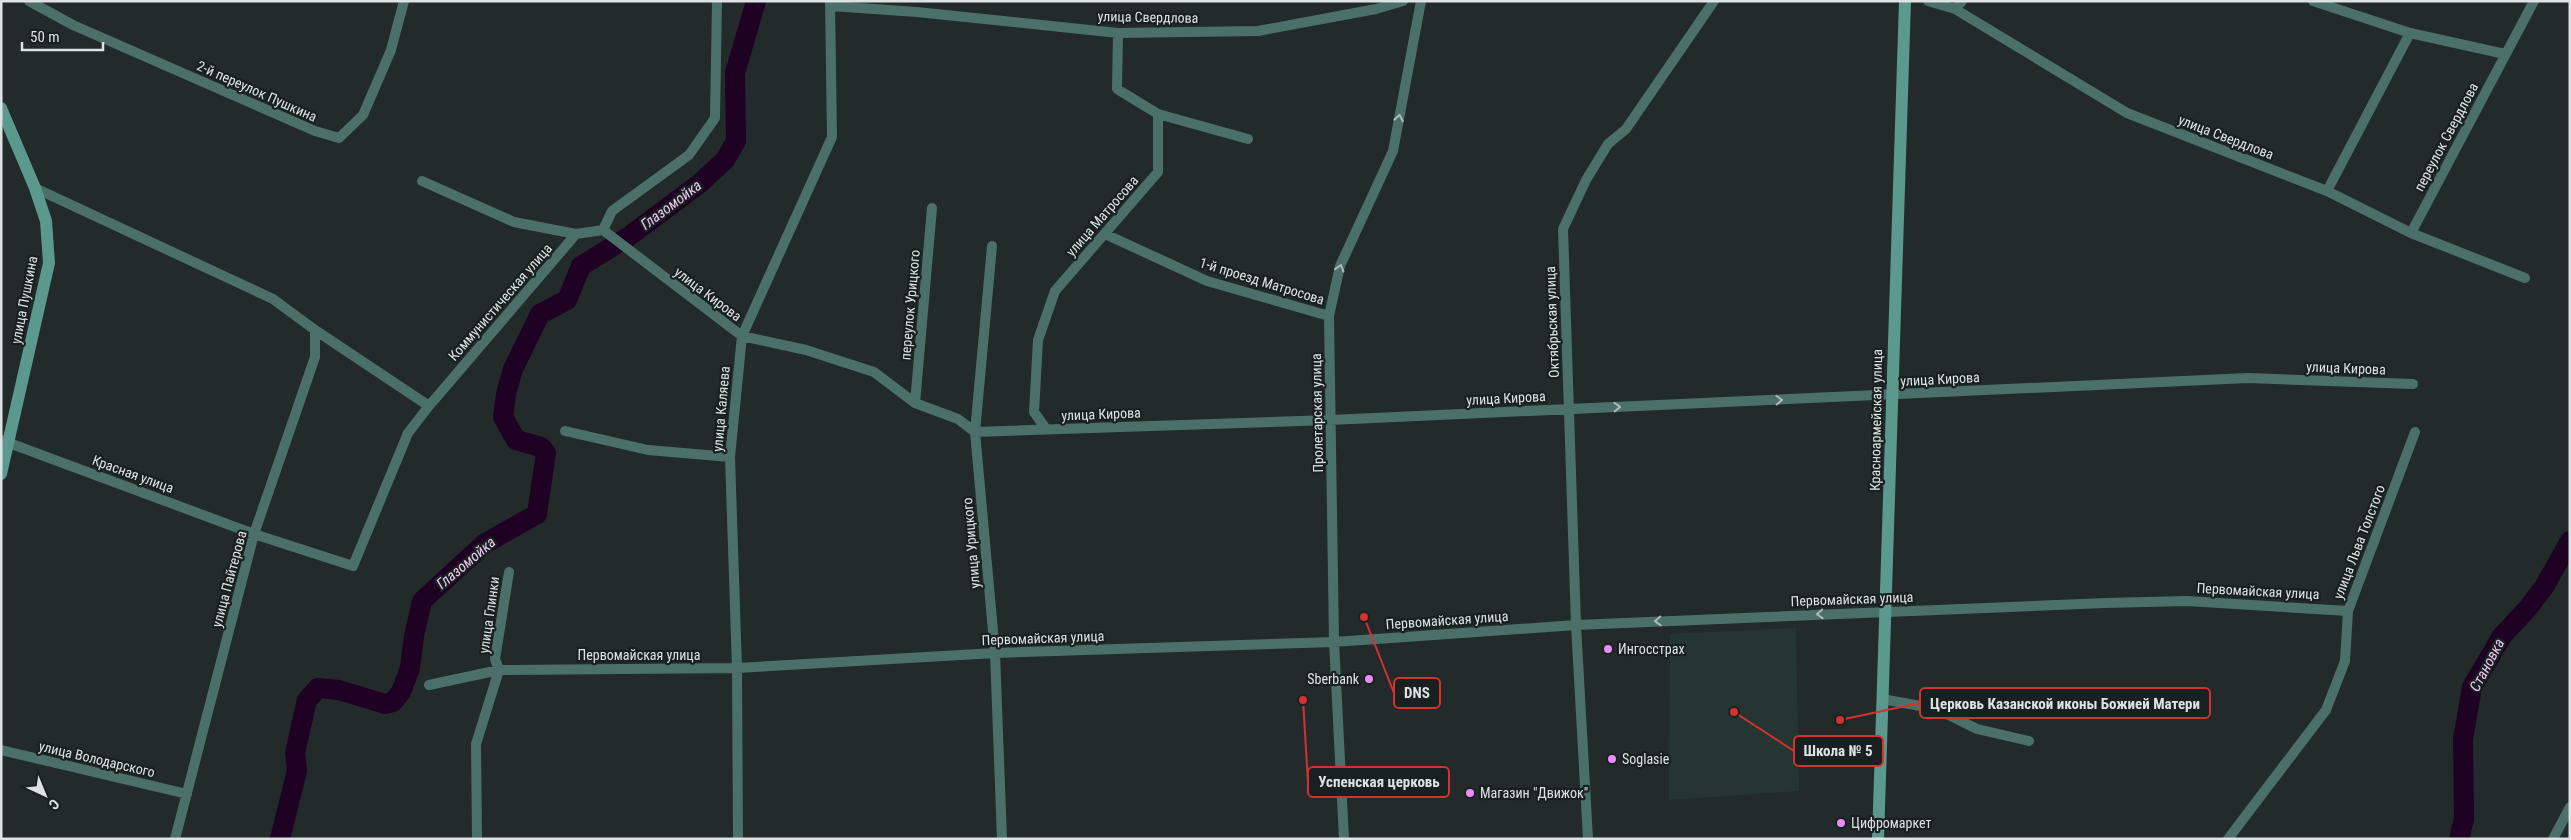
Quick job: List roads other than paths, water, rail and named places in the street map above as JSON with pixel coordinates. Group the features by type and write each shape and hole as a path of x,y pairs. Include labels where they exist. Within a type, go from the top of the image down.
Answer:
{"main road":[{"name":"Красноармейская улица","path":"1878,839 1905,1"},
{"name":"улица Пушкина","path":"1,108 35,188 46,221 49,264 5,442 1,474"}],"street":[{"name":"2-й переулок Пушкина","path":"29,1 74,25 314,132 339,138 363,115 391,50 404,1"},
{"path":"422,182 514,222 576,234 603,230 612,211 689,155 715,118 717,1"},
{"name":"улица Свердлова","path":"830,4 1118,33 1258,31 1376,9 1403,1"},
{"name":"Пролетарская улица","path":"1344,839 1334,642 1330,316 1340,266 1393,152 1421,1"},
{"name":"Октябрьская улица","path":"1588,839 1576,625 1563,229 1586,180 1608,144 1626,129 1714,1"},
{"name":"улица Свердлова","path":"1928,1 1959,5 2127,112 2327,191 2411,233 2525,278"},
{"path":"2313,1 2410,33 2505,54"},
{"name":"переулок Свердлова","path":"2411,233 2534,1"},
{"name":"улица Каляева","path":"738,839 737,668 730,457 742,336 832,137 830,4"},
{"path":"1118,33 1117,89 1158,114 1248,139"},
{"path":"2327,191 2410,33"},
{"name":"улица Матросова","path":"1046,429 1034,412 1038,340 1055,291 1158,172 1158,114"},
{"path":"35,188 273,299 315,330 429,406"},
{"name":"переулок Урицкого","path":"915,403 932,208"},
{"name":"улица Кирова","path":"603,230 742,336 806,350 874,372 915,403 958,419 975,432 1330,420 2248,378 2413,384"},
{"name":"Коммунистическая улица","path":"254,534 353,566 408,433 576,234"},
{"name":"1-й проезд Матросова","path":"1105,234 1207,281 1330,316"},
{"name":"улица Урицкого","path":"992,246 975,432 995,653 1002,839"},
{"name":"улица Пайтерова","path":"175,839 254,534 315,357 315,330"},
{"path":"565,431 648,450 730,457"},
{"name":"улица Льва Толстого","path":"2228,839 2326,710 2345,661 2348,611 2415,432"},
{"name":"Красная улица","path":"5,442 254,534"},
{"name":"улица Глинки","path":"477,839 476,744 499,670 495,659 509,572"},
{"name":"Первомайская улица","path":"430,685 499,670 737,668 995,653 1334,642 1576,625 1886,611 2187,601 2348,611"},
{"path":"1882,699 1937,709 1977,729 2029,741"},
{"name":"улица Володарского","path":"1,750 187,794"},
{"path":"2553,839 2570,807"}],"waterway":[{"name":"Глазомойка","path":"280,839 297,771 295,753 307,700 318,688 339,690 385,704 393,702 401,692 410,668 414,636 422,601 484,544 537,514 546,453 541,447 516,440 503,417 506,394 513,369 540,314 567,300 581,266 628,237 699,184 725,160 736,141 735,73 756,1"},
{"name":"Становка","path":"2459,839 2464,819 2463,739 2472,687 2502,636 2528,608 2544,587 2570,541"}],"place":[{"name":"DNS","path":"1364,617"},
{"name":"Ингосстрах","path":"1608,649"},
{"name":"Sberbank","path":"1369,679"},
{"name":"Успенская церковь","path":"1303,700"},
{"name":"Школа № 5","path":"1734,712"},
{"name":"Церковь Казанской иконы Божией Матери","path":"1840,720"},
{"name":"Soglasie","path":"1612,759"},
{"name":"Магазин \"Движок\"","path":"1470,793"},
{"name":"Цифромаркет","path":"1841,823"}]}
